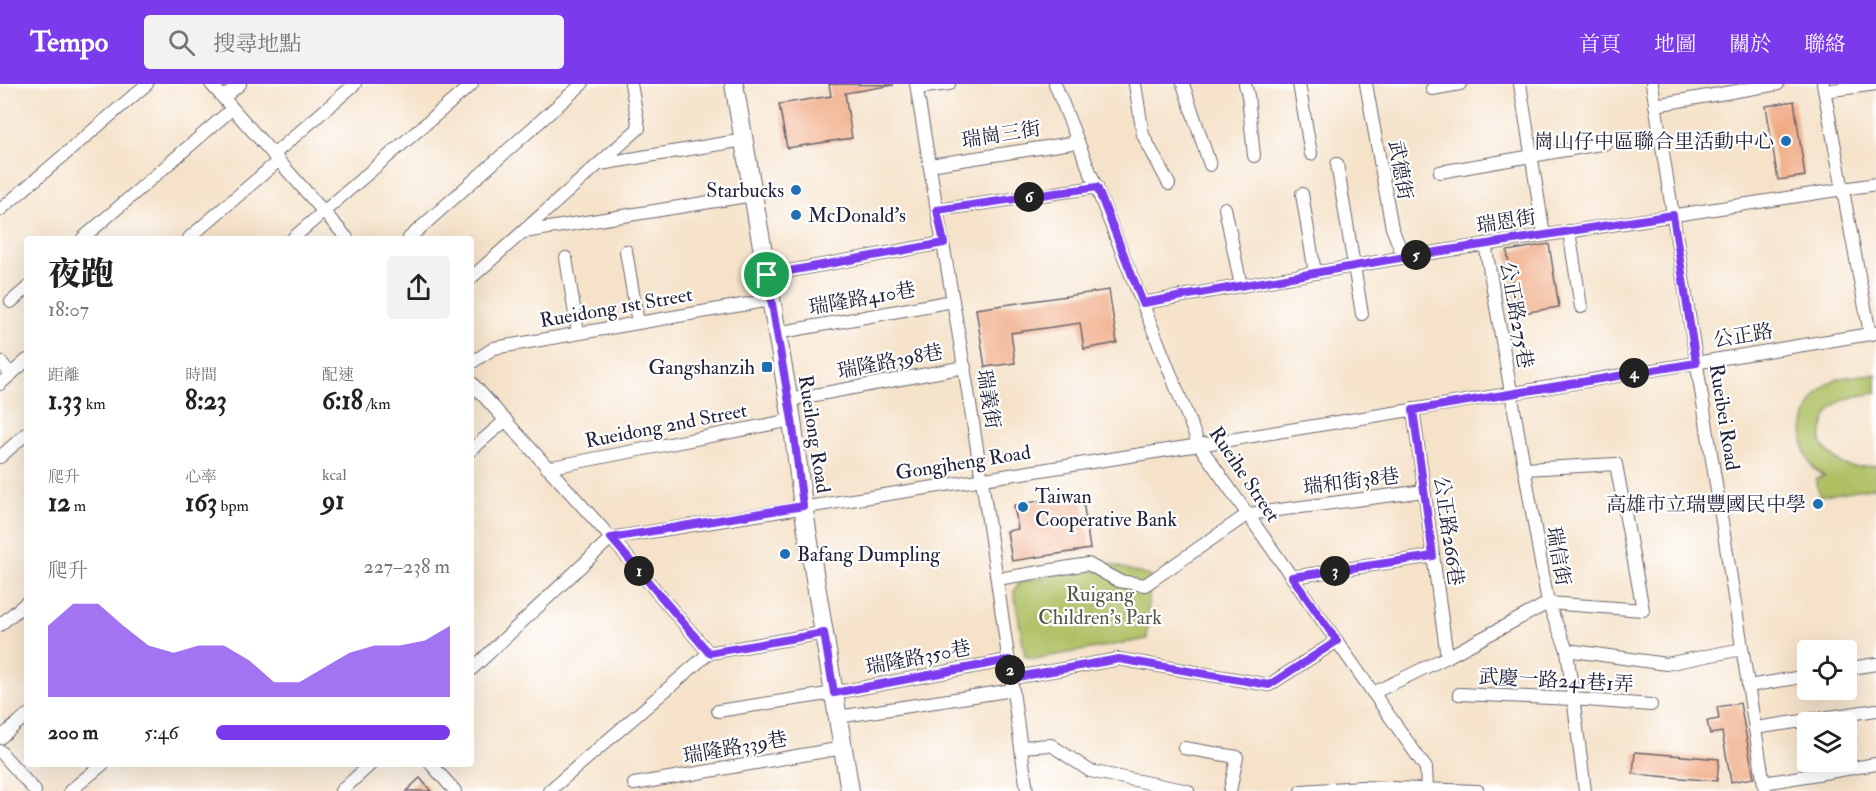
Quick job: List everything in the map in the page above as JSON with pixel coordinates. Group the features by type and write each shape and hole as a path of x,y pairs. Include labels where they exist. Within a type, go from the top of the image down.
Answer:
{"street":[{"path":"0,210 147,84"},
{"path":"211,84 345,236"},
{"path":"223,98 240,84"},
{"path":"191,236 356,84"},
{"path":"295,236 472,84"},
{"path":"411,236 582,84"},
{"path":"474,275 639,128 630,84"},
{"name":"Rueilong Road","path":"734,84 792,420 803,506 850,791"},
{"path":"917,86 949,84"},
{"name":"Rueihe Street","path":"1055,84 1199,444 1426,768 1427,788"},
{"path":"1135,84 1143,135 1169,184"},
{"path":"1183,84 1210,165"},
{"path":"1245,84 1254,156"},
{"path":"1299,84 1311,154"},
{"name":"武德街","path":"1366,84 1392,228 1400,248 1411,256"},
{"path":"1432,89 1460,84"},
{"path":"1520,84 1544,235"},
{"name":"Rueibei Road","path":"1652,84 1764,787"},
{"path":"1655,105 1778,84"},
{"path":"1873,334 1824,88 1876,84"},
{"name":"瑞義街","path":"917,86 965,367 998,579 1027,791"},
{"path":"85,236 232,109"},
{"path":"599,164 744,140"},
{"name":"瑞崗三街","path":"930,165 1078,142"},
{"path":"1440,172 1606,143"},
{"path":"1337,164 1362,314"},
{"name":"瑞恩街","path":"1143,303 1411,256 1876,183"},
{"path":"937,210 1097,187"},
{"path":"1302,194 1315,273"},
{"path":"523,232 753,195"},
{"path":"1225,208 1241,286"},
{"path":"1569,231 1581,307"},
{"path":"767,275 944,243"},
{"name":"公正路275巷","path":"1485,244 1510,393"},
{"path":"626,251 638,323"},
{"path":"566,258 578,333"},
{"path":"11,302 24,291"},
{"name":"Rueidong 1st Street","path":"474,361 494,348 771,300"},
{"name":"瑞隆路410巷","path":"777,333 954,301"},
{"name":"公正路","path":"1510,393 1873,334"},
{"path":"0,361 11,374"},
{"path":"0,384 24,363"},
{"name":"瑞隆路398巷","path":"788,400 965,367"},
{"path":"474,385 611,538 709,653"},
{"name":"Gongjheng Road","path":"611,538 1510,393"},
{"name":"瑞信街","path":"1373,693 1448,657 1548,603 1510,393"},
{"name":"公正路266巷","path":"1413,410 1448,657"},
{"path":"474,447 506,420"},
{"name":"Rueidong 2nd Street","path":"547,468 792,420"},
{"path":"0,457 24,436"},
{"path":"1524,468 1616,464 1643,610 1548,603 1567,650 1585,791"},
{"name":"瑞和街38巷","path":"1248,514 1424,491"},
{"path":"998,579 1088,564 1119,581 1145,585 1248,514"},
{"path":"474,667 611,538"},
{"path":"1292,577 1433,556"},
{"path":"0,625 24,605"},
{"path":"549,791 709,653 824,633"},
{"path":"838,717 1012,684 1119,659 1269,685 1337,641"},
{"path":"1567,650 1666,664 1742,649"},
{"name":"瑞隆路350巷","path":"718,711 834,693 1009,660"},
{"path":"1857,667 1876,664"},
{"path":"1748,687 1797,678"},
{"name":"武慶一路241巷1弄","path":"1459,694 1651,705"},
{"path":"1755,728 1876,710"},
{"path":"0,738 24,718"},
{"path":"1021,747 1051,745 1090,771 1188,791"},
{"name":"瑞隆路339巷","path":"634,784 843,748"},
{"path":"1185,748 1237,757 1230,791"},
{"path":"0,751 36,791"},
{"path":"1764,787 1876,764"},
{"path":"70,791 99,767"},
{"path":"341,791 368,767"},
{"path":"434,767 455,791"},
{"path":"1301,791 1362,787 1478,791"}],"green space":[{"path":"1876,374 1876,393 1844,400 1830,410 1821,443 1833,457 1844,465 1857,467 1876,465 1876,487 1819,496 1816,478 1824,476 1810,463 1803,441 1803,429 1810,406 1817,395 1834,380"},
{"name":"Ruigang Children's Park","path":"1106,563 1150,576 1147,639 1034,659 1025,656 1014,591 1020,582"}],"building":[{"path":"829,84 894,85 845,93 852,138 787,148 779,104 831,96"},
{"name":"崗山仔中區聯合里活動中心","path":"1794,101 1805,176 1778,180 1766,106"},
{"path":"1549,244 1559,307 1517,314 1507,251"},
{"path":"1109,290 1117,343 1084,349 1080,323 1011,333 1015,363 985,367 976,309"},
{"path":"1082,494 1090,549 1012,561 1007,531 1018,529 1014,505"},
{"path":"1740,703 1754,778 1731,782 1722,732 1710,734 1707,721 1719,719 1717,707"},
{"path":"1635,752 1719,759 1717,781 1633,774"},
{"path":"420,778 431,791 406,791"}],"place":[{"name":"崗山仔中區聯合里活動中心","path":"1786,141"},
{"name":"Starbucks","path":"796,190"},
{"name":"McDonald's","path":"796,215"},
{"name":"Gangshanzih","path":"767,367"},
{"name":"高雄市立瑞豐國民中學","path":"1818,504"},
{"name":"Taiwan Cooperative Bank","path":"1023,507"},
{"name":"Bafang Dumpling","path":"785,554"}],"route":[{"path":"1097,187 1143,303 1411,256 1673,215 1696,363 1413,410 1433,556 1292,577 1337,641 1269,685 1119,659 1012,678 1009,660 834,693 824,633 709,653 611,538 803,506 792,420 767,275 944,243 937,210 1097,187"}]}
